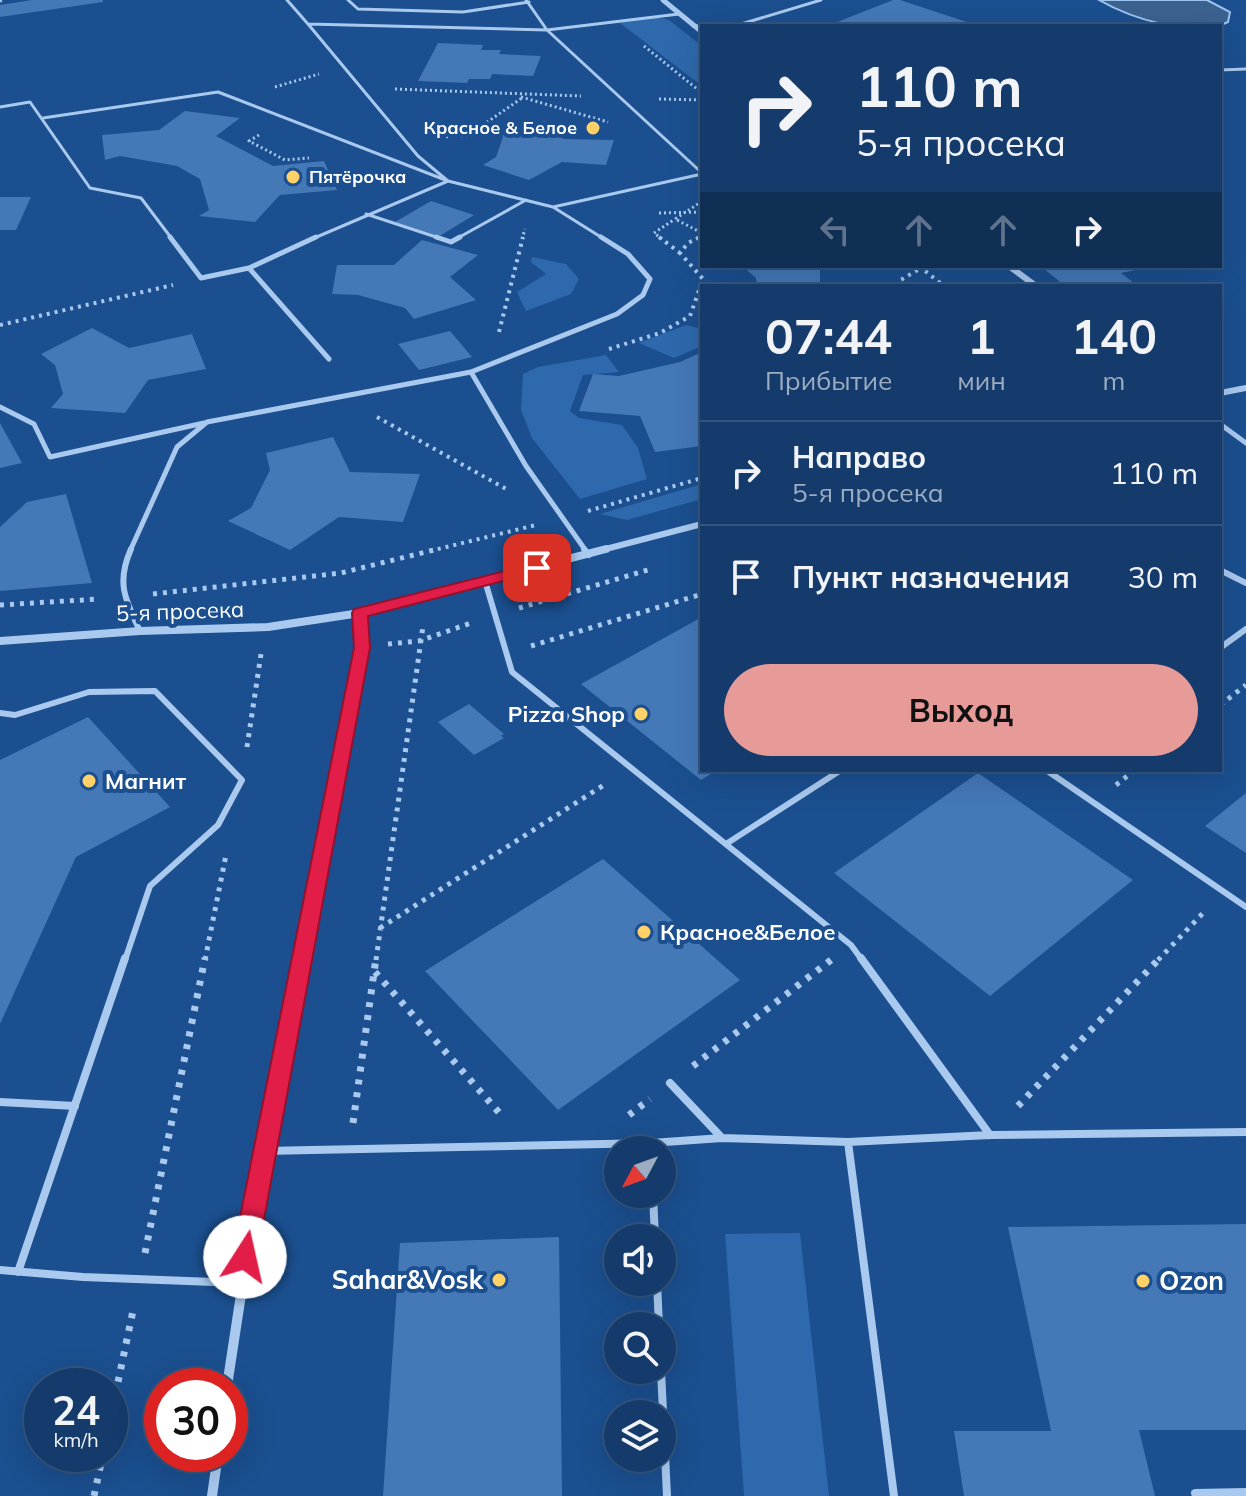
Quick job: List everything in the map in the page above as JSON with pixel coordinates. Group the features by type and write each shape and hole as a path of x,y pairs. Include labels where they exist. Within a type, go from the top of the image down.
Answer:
{"street":[{"path":"663,0 700,31"},
{"path":"1012,268 1033,284"},
{"path":"1222,393 1246,388"},
{"name":"5-я просека","path":"0,641 140,631 268,627 360,613 700,525"},
{"path":"229,1368 240,1283 263,1151 362,648 360,613"},
{"path":"212,1496 215,1472"}],"lane":[{"path":"287,0 400,136 448,181"},
{"path":"348,0 358,9 463,12 528,1 547,30 700,172"},
{"path":"741,24 821,0"},
{"path":"308,24 547,30 679,14"},
{"path":"693,26 700,26"},
{"path":"1222,70 1246,69"},
{"path":"0,407 34,424 50,457 207,422 471,372 617,314 643,295 650,279 628,254 553,207 448,181 218,92 43,118"},
{"path":"0,107 30,102 90,188 141,198 201,278 249,268 366,214 448,181"},
{"path":"553,207 700,174"},
{"path":"366,214 451,242 458,241 526,200"},
{"path":"249,268 329,359"},
{"path":"471,372 491,410 561,519 589,555"},
{"path":"140,631 124,597 122,569 177,447 207,422"},
{"path":"1222,425 1246,443"},
{"path":"1222,571 1246,583"},
{"path":"485,581 512,672 851,945 990,1135"},
{"path":"1222,647 1246,629"},
{"path":"0,713 15,715 89,692 155,691 242,780 218,825 150,886 18,1272"},
{"path":"726,844 838,772"},
{"path":"1049,772 1246,907"},
{"path":"670,1083 722,1138"},
{"path":"0,1102 75,1106"},
{"path":"676,1144 722,1138 848,1142 990,1135 1246,1132"},
{"path":"848,1142 894,1496"},
{"path":"263,1151 604,1145"},
{"path":"0,1270 139,1280 240,1283"},
{"path":"662,1384 667,1496"},
{"path":"1196,1496 1195,1493 1246,1492"}],"path":[{"path":"234,98 343,67"},
{"path":"360,87 700,100"},
{"path":"506,93 609,123"},
{"path":"400,136 461,138 522,98"},
{"path":"491,364 532,202"},
{"path":"700,202 654,233 680,253 703,279 701,284"},
{"path":"675,219 700,233"},
{"path":"680,253 700,235"},
{"path":"898,284 918,268"},
{"path":"921,268 941,284"},
{"path":"0,325 201,278"},
{"path":"606,350 660,333 690,316 700,288"},
{"path":"341,397 561,519"},
{"path":"0,605 124,597 341,573 561,519 700,479"},
{"path":"350,1149 419,641 432,594"},
{"path":"506,653 700,595"},
{"path":"242,780 261,653"},
{"path":"1222,703 1246,685"},
{"path":"380,928 631,768"},
{"path":"121,1368 229,843"},
{"path":"990,1135 1223,892"},
{"path":"590,1144 851,945"},
{"path":"374,972 528,1145"},
{"path":"94,1496 99,1472"}],"shaded area":[{"path":"1099,0 1207,0 1230,12 1228,22 1222,24 1162,24"},
{"path":"653,16 669,20 700,44 700,84 620,23"},
{"path":"532,257 566,264 579,279 571,294 526,311 517,292 546,274 531,262"},
{"path":"686,325 700,328 700,347 674,358 639,343"},
{"path":"606,355 619,372 583,375 570,411 579,418 622,425 638,448 647,479 580,499 532,438 521,410 523,374 538,367"},
{"path":"700,485 700,500 627,520 600,514"},
{"path":"800,1233 829,1496 744,1496 725,1234"}],"building":[{"path":"32,0 103,2 0,17 0,5"},
{"path":"900,0 973,24 832,24"},
{"path":"438,43 483,45 481,50 501,50 499,54 541,56 533,76 492,74 490,79 469,79 467,83 418,81"},
{"path":"185,111 240,118 216,136 273,166 324,161 337,190 280,195 255,222 199,216 209,210 200,179 177,166 120,156 105,160 102,135 159,130"},
{"path":"545,121 563,139 614,140 606,165 562,162 529,180 483,165 496,157 503,137 496,129"},
{"path":"0,197 31,197 16,230 0,230"},
{"path":"431,201 474,215 438,237 395,222"},
{"path":"422,240 478,255 450,277 476,300 414,319 405,308 358,295 332,294 337,265 394,265"},
{"path":"744,268 820,268 820,284 757,284 756,278"},
{"path":"1043,268 1145,268 1121,273 1134,283 1063,284"},
{"path":"92,328 129,348 192,334 206,369 148,380 125,413 51,408 63,394 55,365 41,354"},
{"path":"450,331 472,357 419,370 398,344"},
{"path":"700,353 700,446 655,452 640,416 579,411 593,374 619,376 680,362"},
{"path":"0,423 22,463 0,468"},
{"path":"333,437 350,472 420,474 403,522 339,517 290,550 228,521 251,508 270,470 266,453"},
{"path":"66,494 92,583 0,591 0,527 27,502"},
{"path":"700,618 700,772 714,772 701,780 581,684"},
{"path":"469,704 504,734 501,736 504,738 474,755 438,722"},
{"path":"88,717 170,807 76,857 0,1024 0,760"},
{"path":"978,773 1133,880 990,996 834,873"},
{"path":"1246,793 1246,853 1205,826"},
{"path":"603,859 740,980 558,1110 425,971"},
{"path":"1246,1224 1246,1430 1139,1430 1155,1496 964,1496 954,1431 1051,1431 1008,1227"},
{"path":"559,1237 562,1496 383,1496 400,1243"}],"place":[{"name":"Красное & Белое","path":"593,128"},
{"name":"Пятёрочка","path":"293,177"},
{"name":"Pizza Shop","path":"641,714"},
{"name":"Магнит","path":"89,781"},
{"name":"Красное&Белое","path":"644,932"},
{"name":"Sahar&Vosk","path":"499,1280"},
{"name":"Ozon","path":"1143,1281"}],"route":[{"path":"245,1257 362,648 360,613 537,568"}]}
